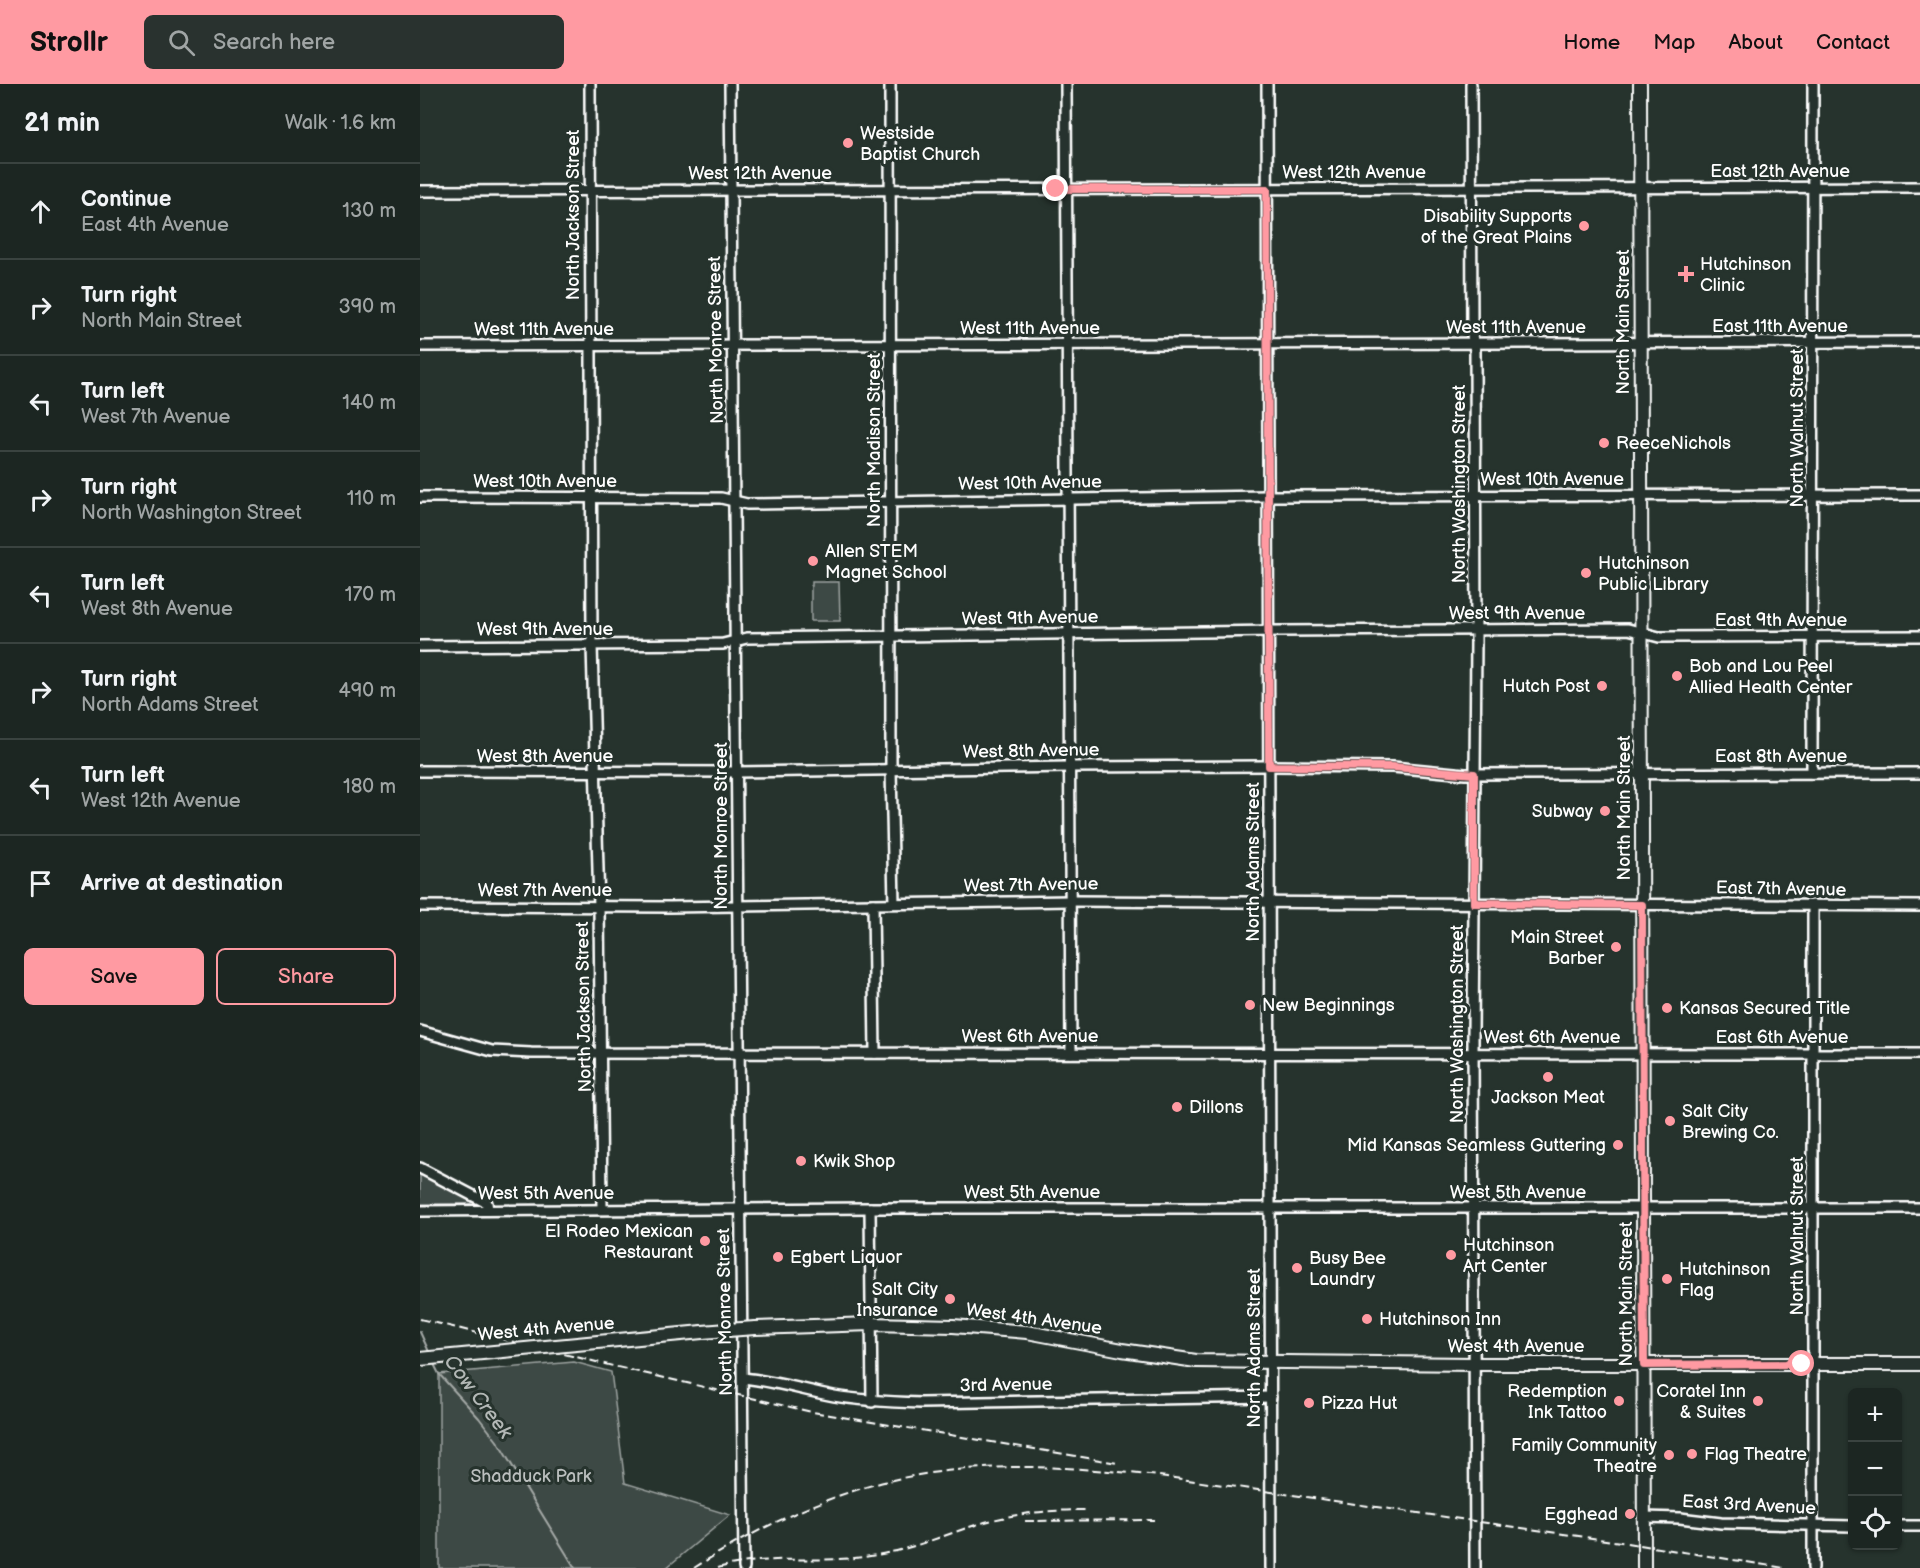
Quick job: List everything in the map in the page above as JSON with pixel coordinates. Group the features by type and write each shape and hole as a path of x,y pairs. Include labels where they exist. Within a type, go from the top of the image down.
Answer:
{"main road":[{"name":"North Main Street","path":"1640,84 1644,1568"},
{"name":"West 4th Avenue","path":"420,1359 702,1332 810,1324 871,1324 953,1326 1027,1332 1196,1361 1644,1365 1920,1364"}],"street":[{"name":"North Jackson Street","path":"590,84 592,645 599,907 602,1209"},
{"name":"North Monroe Street","path":"730,84 744,1568"},
{"name":"North Madison Street","path":"890,84 891,770 894,903"},
{"path":"1066,84 1071,1053"},
{"name":"North Adams Street","path":"1267,84 1271,1568"},
{"name":"North Washington Street","path":"1471,84 1472,335 1474,343 1476,496 1475,1568"},
{"name":"North Walnut Street","path":"1812,773 1813,84"},
{"name":"West 12th Avenue","path":"420,191 1640,188"},
{"name":"East 12th Avenue","path":"1640,188 1920,188"},
{"name":"East 11th Avenue","path":"1641,343 1920,342"},
{"name":"West 11th Avenue","path":"420,346 1641,343"},
{"name":"West 10th Avenue","path":"420,497 721,498 747,504 1268,496 1920,495"},
{"name":"West 9th Avenue","path":"420,646 723,644 747,638 1268,631 1628,629 1642,633"},
{"name":"East 9th Avenue","path":"1642,633 1659,637 1920,636"},
{"name":"West 8th Avenue","path":"420,771 595,773 1269,766 1393,767 1474,774 1642,773"},
{"name":"East 8th Avenue","path":"1642,773 1920,773"},
{"name":"West 7th Avenue","path":"420,906 599,907 1070,901 1642,905"},
{"path":"873,904 875,1053"},
{"name":"East 7th Avenue","path":"1642,905 1920,906"},
{"name":"North Walnut Street","path":"1813,905 1813,1568"},
{"name":"West 6th Avenue","path":"420,1030 502,1053 1643,1054"},
{"name":"East 6th Avenue","path":"1643,1054 1920,1054"},
{"path":"420,1168 487,1203 488,1210"},
{"path":"870,1208 872,1402"},
{"name":"West 5th Avenue","path":"420,1210 1920,1208"},
{"name":"3rd Avenue","path":"743,1378 872,1402 1271,1397"},
{"name":"East 3rd Avenue","path":"1644,1517 1848,1526"},
{"path":"1902,1526 1920,1526"}],"green space":[{"path":"812,582 839,582 840,621 811,621"},
{"path":"420,1174 470,1199 471,1203 420,1204"},
{"name":"Shadduck Park","path":"574,1362 611,1372 625,1483 730,1515 666,1568 439,1568 439,1374"}],"waterway":[{"name":"Cow Creek","path":"420,1332 430,1354"},
{"name":"Cow Creek","path":"433,1362 439,1374 497,1441 575,1568"}],"railway":[{"path":"420,1319 812,1412 1118,1463"},
{"path":"694,1568 782,1519 852,1491 912,1476 948,1471 1022,1467 1095,1470 1167,1477 1627,1543 1784,1568"},
{"path":"718,1568 758,1561 856,1558 876,1555 918,1545 972,1526 1010,1516 1085,1510"},
{"path":"1025,1521 1154,1520"}],"place":[{"name":"Westside Baptist Church","path":"848,143"},
{"name":"Disability Supports of the Great Plains","path":"1584,226"},
{"name":"Hutchinson Clinic","path":"1686,274"},
{"name":"ReeceNichols","path":"1604,443"},
{"name":"Allen STEM Magnet School","path":"813,561"},
{"name":"Hutchinson Public Library","path":"1586,573"},
{"name":"Bob and Lou Peel Allied Health Center","path":"1677,676"},
{"name":"Hutch Post","path":"1602,686"},
{"name":"Subway","path":"1605,811"},
{"name":"Main Street Barber","path":"1616,947"},
{"name":"New Beginnings","path":"1250,1005"},
{"name":"Kansas Secured Title","path":"1667,1008"},
{"name":"Jackson Meat","path":"1548,1077"},
{"name":"Dillons","path":"1177,1107"},
{"name":"Salt City Brewing Co.","path":"1670,1121"},
{"name":"Mid Kansas Seamless Guttering","path":"1618,1145"},
{"name":"Kwik Shop","path":"801,1161"},
{"name":"El Rodeo Mexican Restaurant","path":"705,1241"},
{"name":"Hutchinson Art Center","path":"1451,1255"},
{"name":"Egbert Liquor","path":"778,1257"},
{"name":"Busy Bee Laundry","path":"1297,1268"},
{"name":"Hutchinson Flag","path":"1667,1279"},
{"name":"Salt City Insurance","path":"950,1299"},
{"name":"Hutchinson Inn","path":"1367,1319"},
{"name":"Redemption Ink Tattoo","path":"1619,1401"},
{"name":"Coratel Inn & Suites","path":"1758,1401"},
{"name":"Pizza Hut","path":"1309,1403"},
{"name":"Flag Theatre","path":"1692,1454"},
{"name":"Family Community Theatre","path":"1669,1455"},
{"name":"Egghead","path":"1630,1514"}],"route":[{"path":"1056,189 1267,189 1269,766 1393,767 1474,774 1474,903 1642,905 1644,1365 1802,1364"}]}
